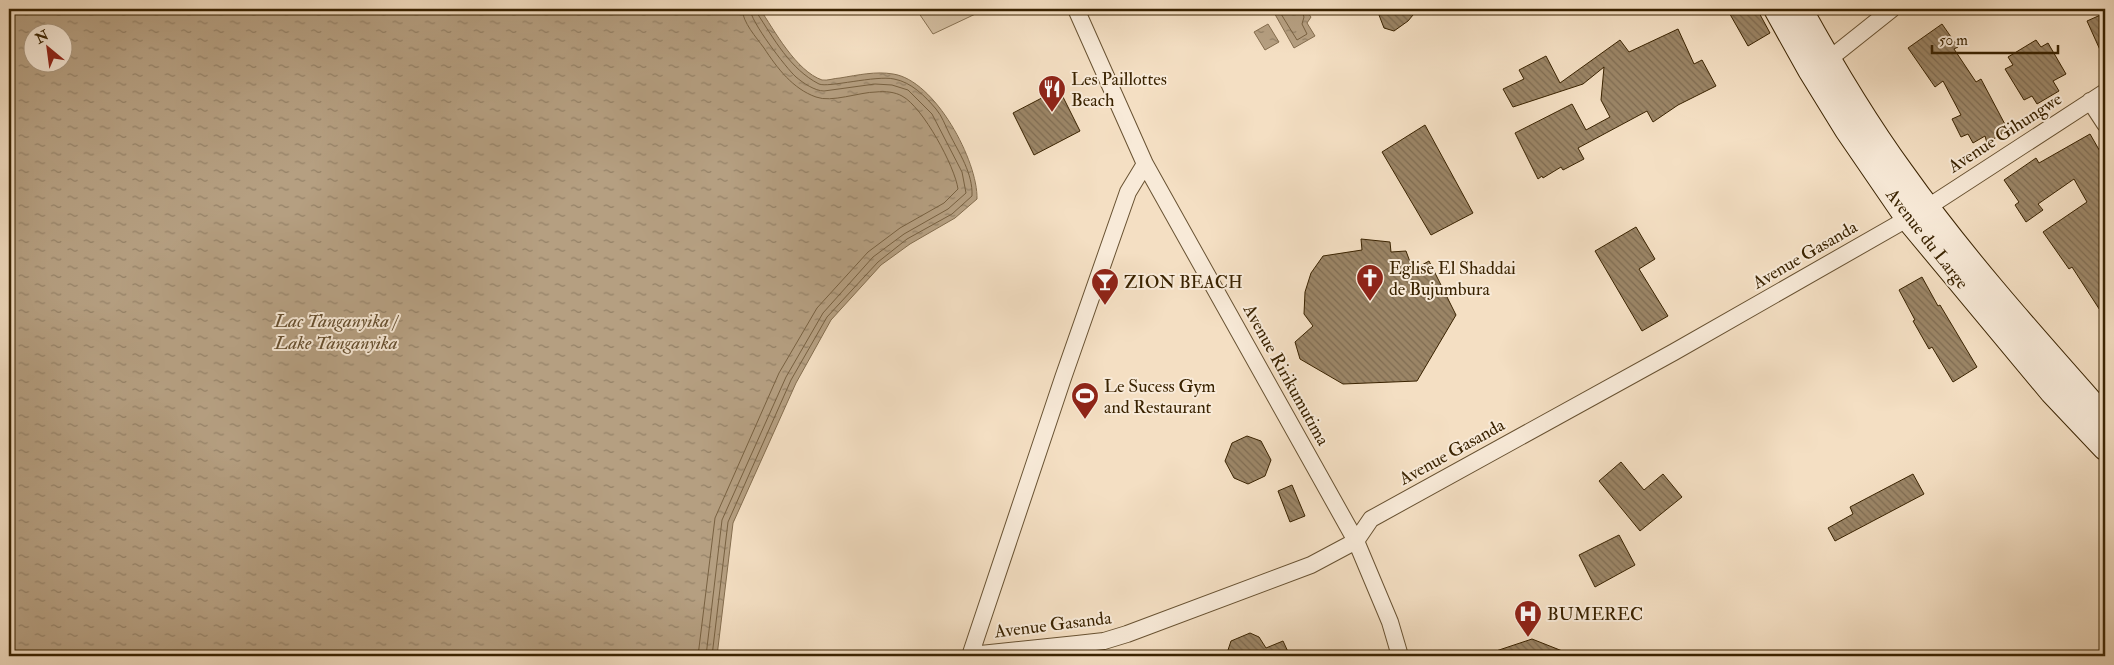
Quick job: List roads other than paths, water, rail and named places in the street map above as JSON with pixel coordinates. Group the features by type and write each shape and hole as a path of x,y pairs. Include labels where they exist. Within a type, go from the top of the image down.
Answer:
{"main road":[{"name":"Avenue du Large","path":"1776,9 1948,235 2102,431"},
{"name":"Avenue du Large","path":"1800,9 1819,65 1863,154 1908,219 2052,392 2102,431"}],"street":[{"name":"Avenue Ririkumutima","path":"1076,9 1145,164 1356,541 1390,622 1400,656"},
{"path":"1819,65 1892,9"},
{"name":"Avenue Gihungwe","path":"1928,208 2105,92"},
{"path":"2090,101 2105,124"},
{"path":"970,656 1063,378 1128,192 1145,164"},
{"name":"Avenue Gasanda","path":"970,656 1101,648 1136,631 1311,565 1356,541 1371,519 1674,352 1928,208"}],"water":[{"name":"Lac Tanganyika / Lake Tanganyika","path":"9,9 760,9 786,49 803,68 822,80 887,73 909,80 924,91 951,124 962,144 970,164 977,199 955,218 910,244 881,265 831,320 796,383 733,523 717,656 9,656"},
{"path":"1272,9 1305,9 1311,17 1307,23 1315,36 1294,48"},
{"path":"1268,24 1279,42 1265,50 1254,32"}],"place":[{"name":"Les Paillottes Beach","path":"1052,113"},
{"name":"Eglise El Shaddai de Bujumbura","path":"1370,302"},
{"name":"ZION BEACH","path":"1105,306"},
{"name":"Le Sucess Gym and Restaurant","path":"1085,420"},
{"name":"BUMEREC","path":"1528,638"}]}
